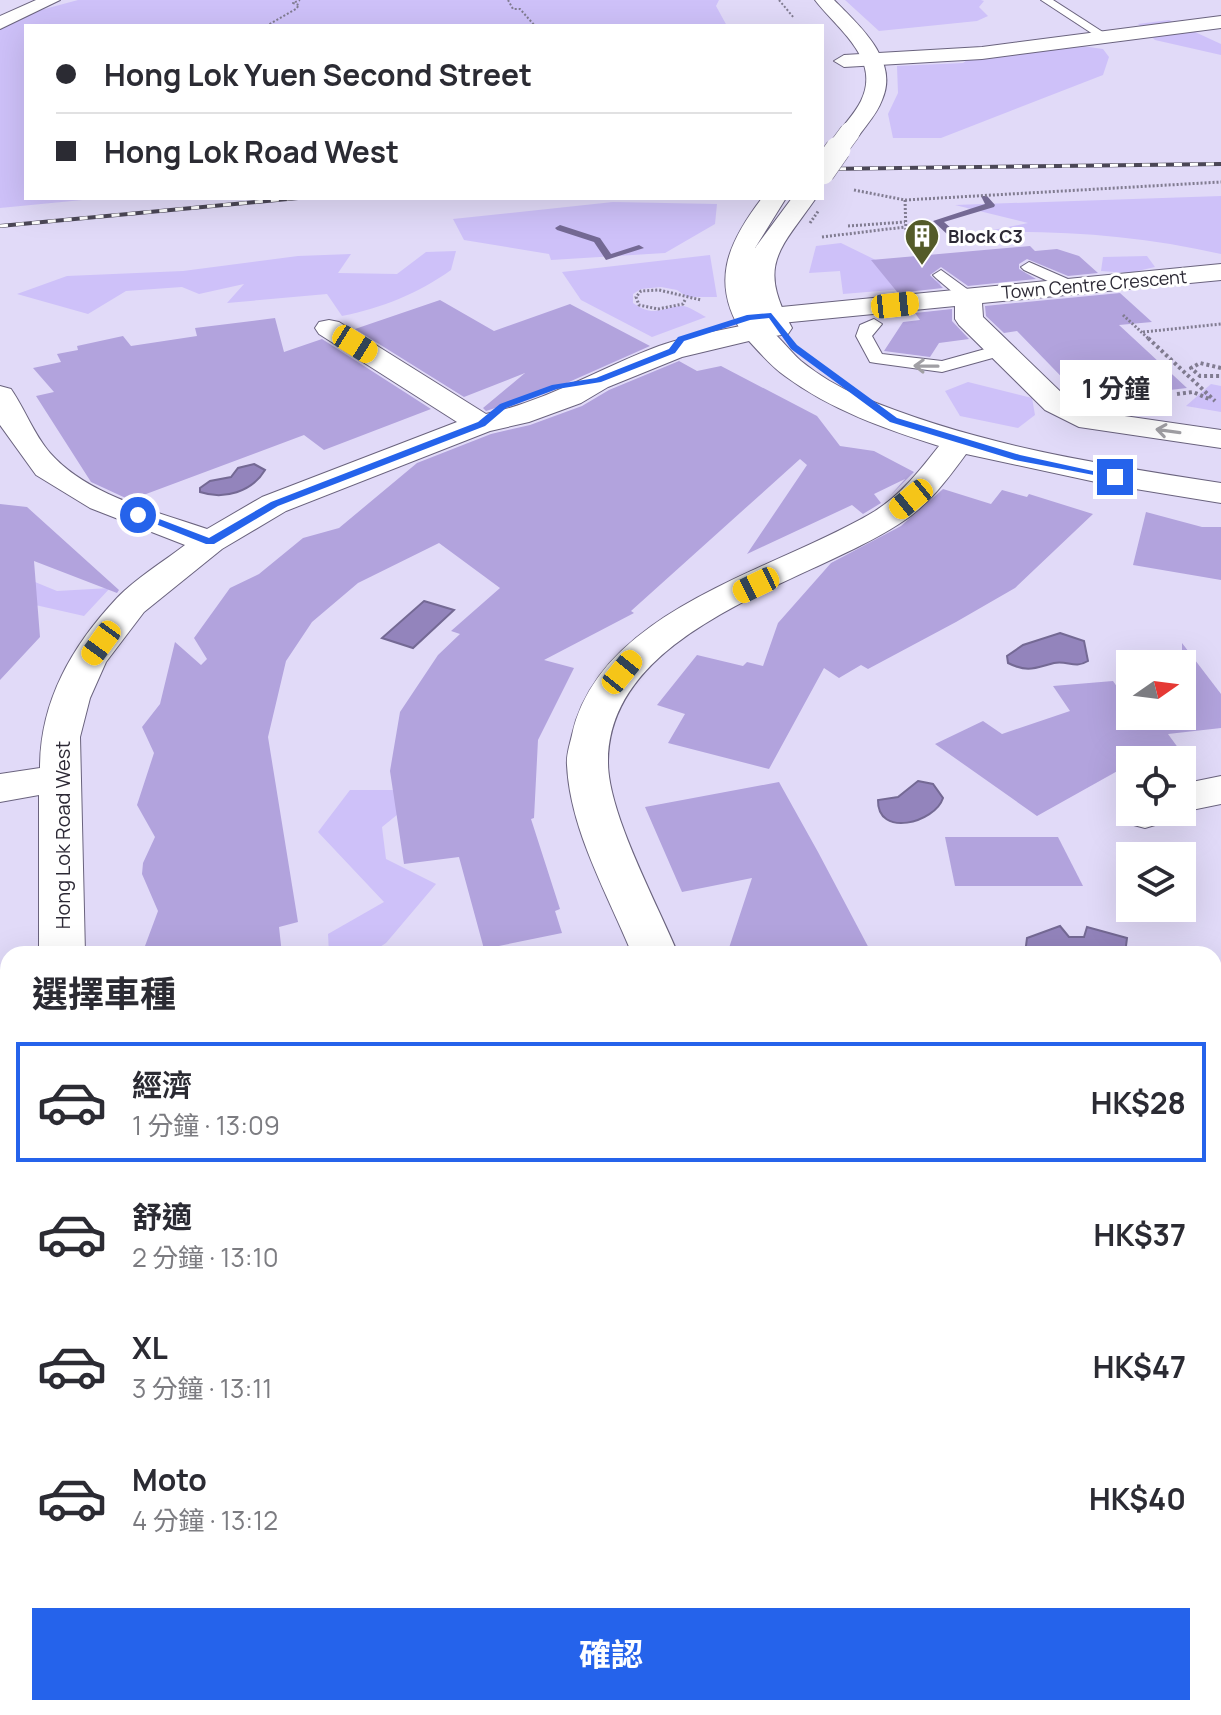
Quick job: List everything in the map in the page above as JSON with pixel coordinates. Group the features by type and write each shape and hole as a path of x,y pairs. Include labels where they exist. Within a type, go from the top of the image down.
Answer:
{"street":[{"path":"0,23 51,0"},
{"path":"824,0 855,32 870,58 876,91 832,130 824,164"},
{"path":"841,62 982,53 1221,22"},
{"path":"764,323 741,297 738,262 753,226 772,200"},
{"path":"803,200 784,226 759,273 764,323 769,351 828,394 959,442 1089,473 1221,493"},
{"name":"Town Centre Crescent","path":"764,323 872,321 968,308 1080,286 1221,272"},
{"path":"968,308 992,351 1056,404 1090,420 1221,439"},
{"name":"Town Centre Crescent","path":"764,323 968,308"},
{"name":"Hong Lok Road West","path":"62,946 60,737 70,698 88,660 131,604 210,542 274,504 481,424 570,397 598,381 672,351 764,323"},
{"path":"329,328 481,424"},
{"path":"0,395 32,450 46,468 69,485 210,542"},
{"path":"652,946 595,803 587,762 592,722 610,687 634,658 662,635 706,609 847,541 890,516 930,480 959,442"},
{"path":"0,788 60,778"},
{"path":"1196,797 1221,790"}],"lane":[{"path":"1046,0 1103,36"},
{"path":"1029,267 1080,286"},
{"path":"941,275 968,308"},
{"path":"889,341 872,321 864,336 876,358 922,368 966,361 992,351"},
{"path":"934,350 992,351"}],"path":[{"path":"267,24 269,20 297,10 299,5 293,3 300,0"},
{"path":"508,0 513,9 520,9 533,24"},
{"path":"845,189 905,200 1221,182"},
{"path":"816,238 905,230 905,200"},
{"path":"848,226 905,222"},
{"path":"1080,286 1142,332 1218,403"},
{"path":"665,289 682,295 685,300 683,304 658,309 639,305 636,297 641,291 665,289"},
{"path":"685,300 713,300"},
{"path":"1211,315 1221,324"},
{"path":"1142,332 1221,324"},
{"path":"1193,372 1194,365 1200,363 1221,368"},
{"path":"1185,373 1193,372 1208,378 1221,376"}],"shaded area":[{"path":"78,0 719,0 716,6 726,24 24,24 24,200 82,200 0,208 0,21"},
{"path":"845,0 981,0 984,1 979,7 988,16 977,21 879,31"},
{"path":"1169,20 1221,44 1221,55 1155,40 1138,24"},
{"path":"1068,44 1103,49 1109,57 1103,75 941,138 893,138 888,114 898,93 897,66 963,63 981,50"},
{"path":"1221,196 1221,254 1103,236 983,232 1028,223 955,205"},
{"path":"613,202 717,204 715,224 665,253 551,260 549,254 464,240 453,219"},
{"path":"841,243 888,266 900,278 941,281 940,286 843,294 840,271 809,273 816,246"},
{"path":"456,251 451,270 425,286 385,304 342,316 327,294 227,303 244,284 199,294 182,287 126,291 88,314 17,294 67,276 183,271 298,256 351,254 338,273 397,274 426,252"},
{"path":"710,255 717,297 687,297 677,290 661,287 641,289 633,294 633,303 647,310 682,306 706,317 652,337 581,300 562,272"},
{"path":"1147,256 1155,267 1129,273 1101,271 1103,257"},
{"path":"968,382 1032,398 1035,415 1018,428 960,416 945,391"},
{"path":"1211,384 1221,386 1221,412 1186,406"},
{"path":"254,464 265,470 245,489 218,495 200,492 200,488 210,481 231,477 238,468"},
{"path":"13,573 57,591 110,588 84,616 0,597"},
{"path":"424,601 454,610 413,648 382,638"},
{"path":"1060,633 1084,641 1088,661 1079,664 1054,663 1031,669 1008,663 1007,656 1023,645"},
{"path":"918,781 933,784 943,798 938,807 919,820 907,823 896,823 880,812 878,800 898,797"},
{"path":"350,790 399,790 408,806 382,827 386,859 436,884 381,946 329,946 328,934 384,902 318,832"},
{"path":"1060,926 1069,937 1084,937 1087,927 1127,938 1126,946 1026,946 1027,938"}],"building":[{"name":"Block C3","path":"1030,246 1035,251 1057,249 1079,256 1098,273 1068,276 1027,259 1019,264 1019,269 1036,279 968,286 941,267 930,275 943,288 898,293 871,260"},
{"path":"1120,293 1152,322 1119,325 1187,388 1084,400 1017,331 1004,333 986,316 985,306"},
{"path":"440,300 494,331 570,304 650,346 551,390 486,411 483,408 525,373 464,397 355,329"},
{"path":"952,309 952,321 969,339 939,343 930,357 884,351 903,322 920,320 915,313"},
{"path":"275,318 284,352 322,339 431,409 324,450 304,435 130,500 91,482 36,396 54,392 33,368 61,362 57,354 78,350 77,346 123,336 131,346 197,336 195,328"},
{"path":"679,361 697,371 721,366 817,416 840,446 874,451 914,472 890,496 905,479 874,494 881,503 863,514 852,505 747,554 807,465 800,459 631,611 634,613 544,660 574,668 538,740 534,818 531,819 560,909 555,911 562,933 499,946 483,946 459,857 404,864 390,771 400,712 438,655 460,634 451,631 500,588 439,543 358,583 312,622 286,661 268,737 298,922 279,927 281,946 145,946 158,911 142,874 143,863 155,837 137,805 154,753 142,727 160,704 175,642 201,665 207,659 194,638 230,588 259,574 303,538 339,528 417,463 491,434 530,425 582,406 609,390"},
{"path":"943,489 991,504 1002,490 1027,497 1029,494 1093,514 1015,588 956,622 868,669 861,665 839,678 824,668 769,769 668,743 685,714 657,705 697,655 743,666 747,662 763,666 778,623 831,563 901,526"},
{"path":"0,504 27,507 119,590 117,593 34,561 40,637 0,680"},
{"path":"1146,512 1202,527 1221,527 1221,580 1133,565"},
{"path":"1196,661 1221,694 1221,728 1168,734 1177,746 1116,746 1116,772 1037,816 935,744 983,721 1002,734 1070,711 1053,686 1113,681 1116,685 1116,730 1196,730"},
{"path":"779,782 868,946 730,946 752,878 682,892 645,807"},
{"path":"945,837 1058,837 1083,886 955,886"}],"waterway":[{"path":"950,232 937,221 991,205 984,198"},
{"path":"560,228 597,240 609,258 639,248"}],"railway":[{"path":"824,169 1221,164"},
{"path":"0,226 277,200"}],"place":[{"name":"Block C3","path":"922,267"}],"route":[{"path":"138,515 210,542 274,504 481,424 503,406 555,387 598,381 672,351 681,339 721,325 750,317 771,316 794,347 893,420 1019,458 1115,477"}]}
